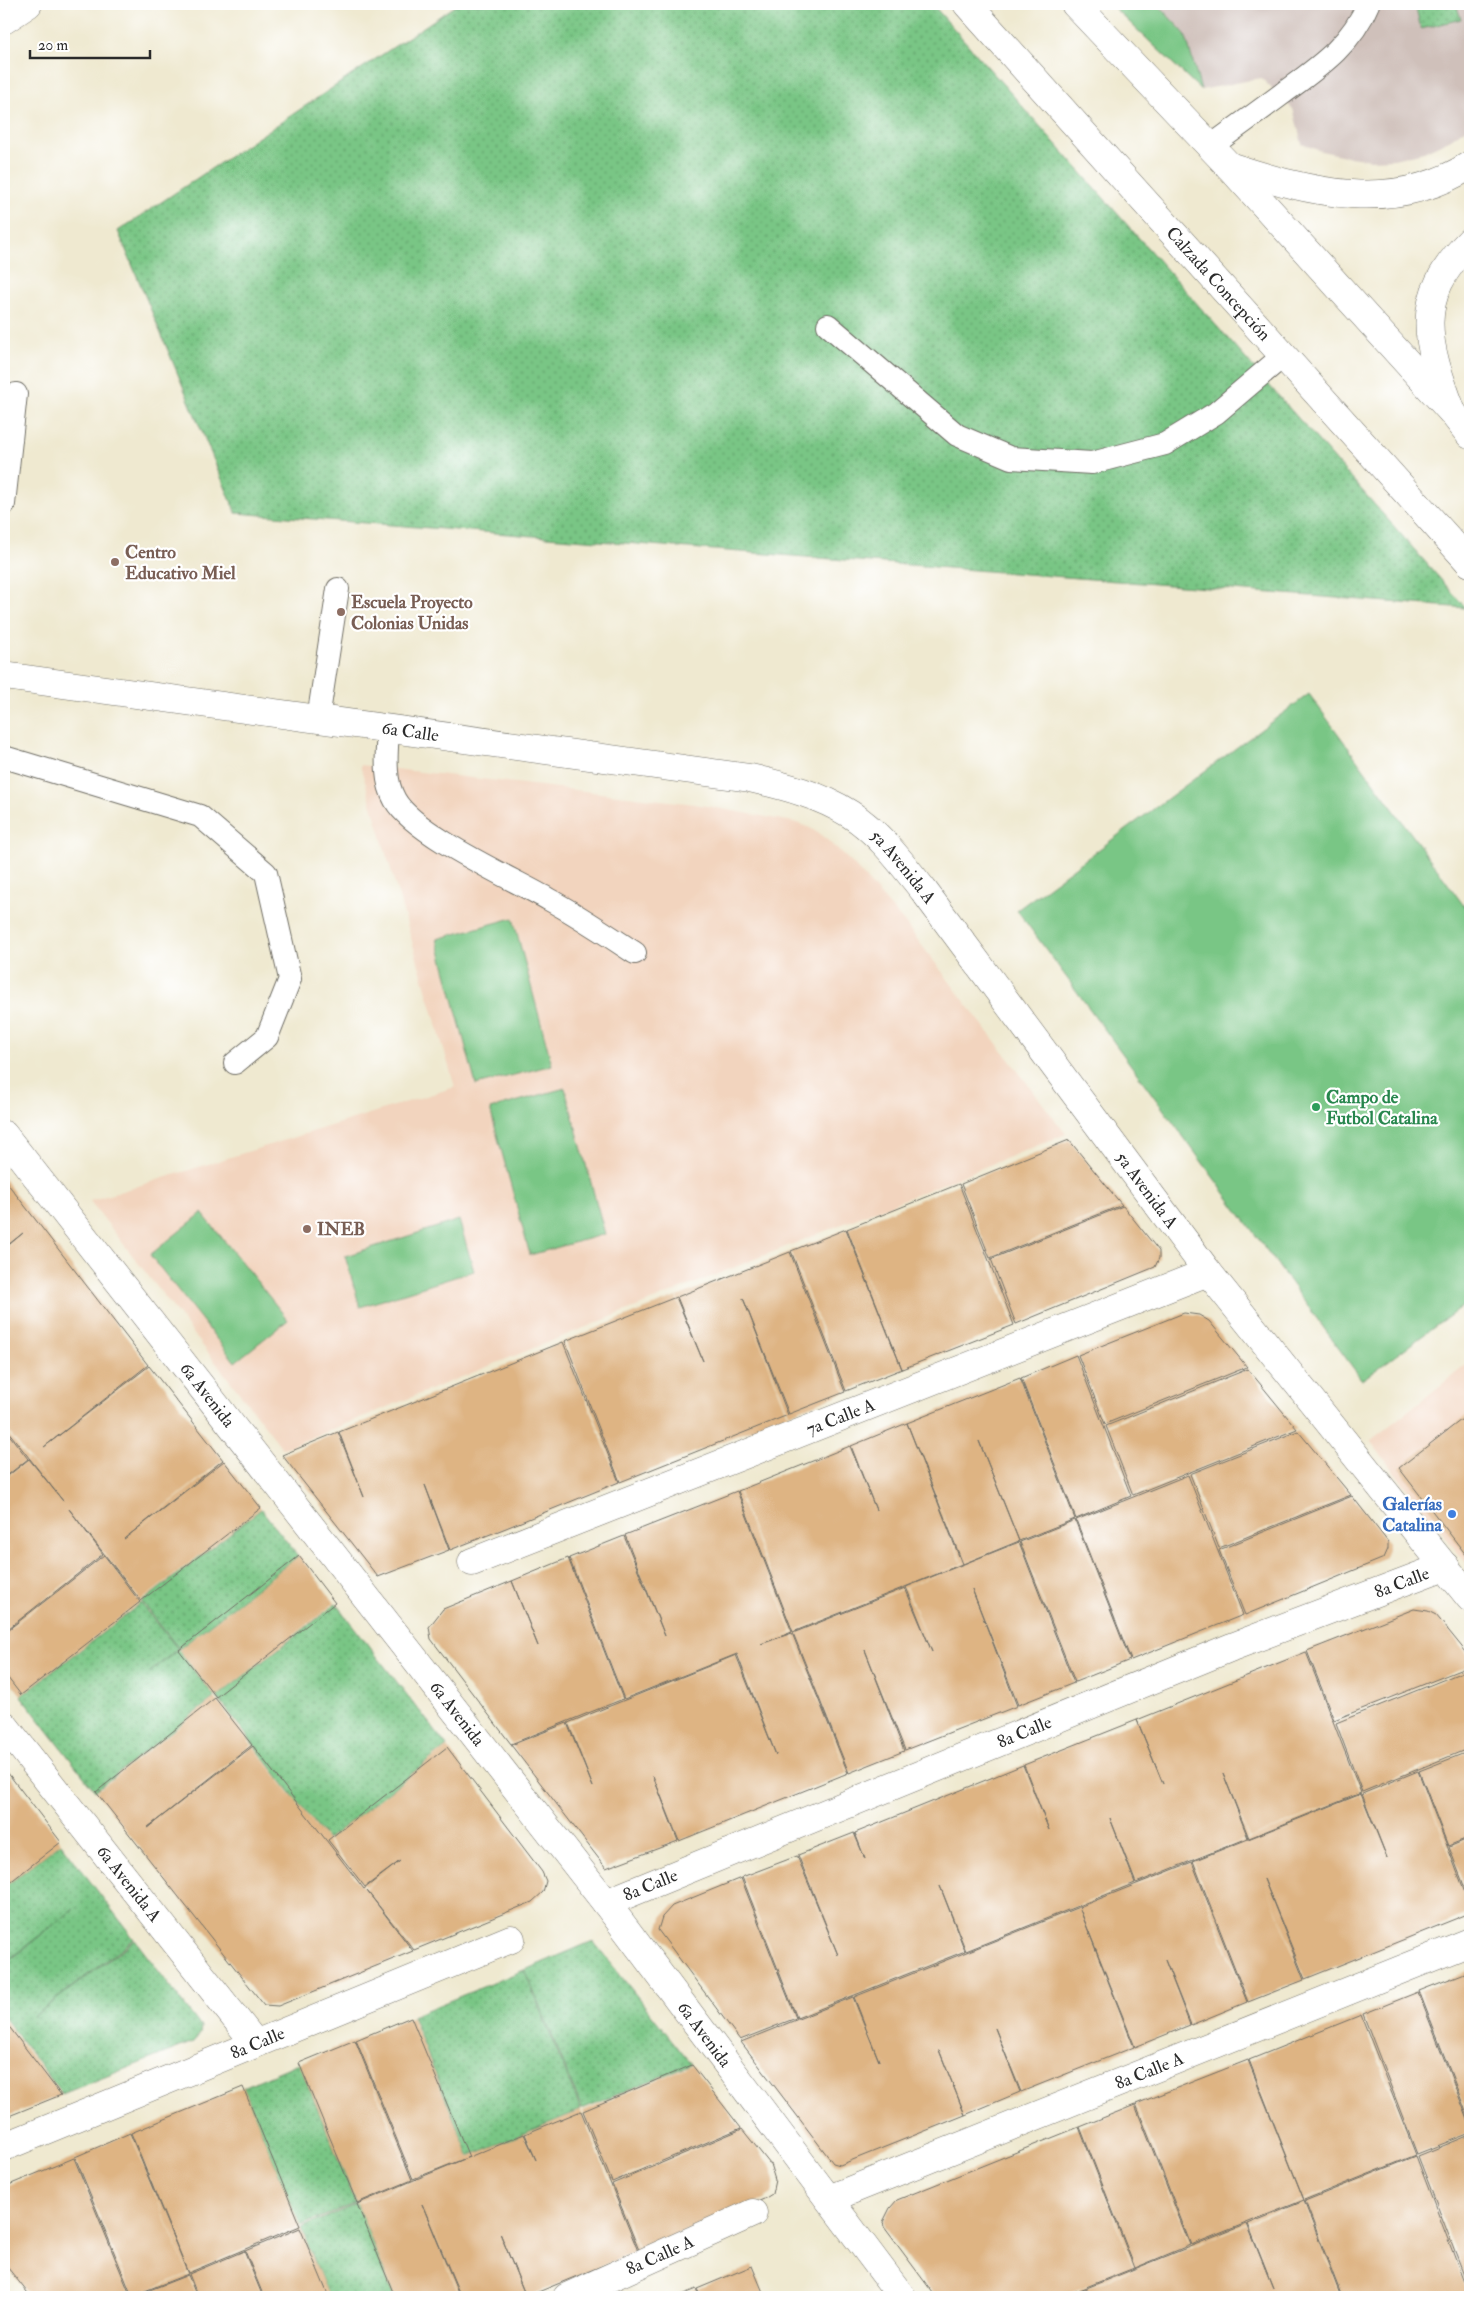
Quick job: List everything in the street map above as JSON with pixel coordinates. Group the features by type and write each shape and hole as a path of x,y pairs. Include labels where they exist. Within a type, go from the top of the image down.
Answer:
{"main road":[{"path":"4,20 28,4"},
{"name":"Calzada Concepción","path":"967,4 1470,563"},
{"path":"1075,4 1210,146 1452,412 1470,435"},
{"path":"1228,166 1309,188 1346,195 1381,195 1416,189 1449,179 1470,165"},
{"path":"1452,412 1438,374 1430,342 1429,309 1440,279 1457,254 1470,241"},
{"name":"6a Calle","path":"4,676 750,778 814,796"},
{"name":"5a Avenida A","path":"814,796 851,815 867,827 914,878 1208,1272 1470,1598"},
{"name":"6a Avenida","path":"4,1135 606,1903 902,2297"},
{"name":"7a Calle A","path":"472,1562 1208,1272"},
{"name":"8a Calle","path":"606,1903 1232,1647 1445,1566"},
{"name":"6a Avenida A","path":"4,1725 255,2043"},
{"name":"8a Calle","path":"4,2147 511,1938"},
{"name":"8a Calle A","path":"829,2200 1470,1942"},
{"name":"8a Calle A","path":"567,2297 753,2212"}],"lane":[{"path":"1210,146 1310,76 1331,58 1353,33 1368,4"},
{"path":"828,325 957,435 1011,458 1092,463 1165,444 1216,413 1283,356"},
{"path":"4,504 16,394"},
{"path":"318,719 338,589"},
{"path":"388,729 386,761 389,786 395,801 412,819 464,853 548,899 635,953"},
{"path":"4,757 200,816 266,873 290,980 267,1037 235,1064"}],"shaded area":[{"path":"1157,4 1470,4 1470,125 1451,139 1424,152 1394,159 1371,160 1350,157 1321,151 1302,144 1293,109 1261,78 1201,90 1185,34"},
{"path":"360,765 695,804 794,822 810,828 824,837 852,863 904,922 1066,1134 283,1449 90,1201 455,1087"},
{"path":"1470,1362 1470,1568 1370,1441"}],"green space":[{"path":"458,4 932,4 1466,608 236,513 118,231"},
{"path":"1110,4 1157,4 1185,34 1201,90"},
{"path":"1415,4 1456,4 1461,19 1421,29"},
{"path":"1470,310 1470,372 1464,344"},
{"name":"Campo de Futbol Catalina","path":"1309,694 1470,914 1470,1301 1362,1380 1017,910"},
{"path":"513,918 552,1065 476,1085 437,939"},
{"path":"565,1088 605,1234 530,1255 490,1109"},
{"path":"202,1213 288,1320 235,1362 150,1255"},
{"path":"459,1220 474,1271 360,1307 345,1256"},
{"path":"261,1509 298,1556 179,1649 142,1602"},
{"path":"141,1603 178,1649 149,1673 178,1650 215,1697 95,1791 21,1696"},
{"path":"336,1604 447,1746 327,1840 217,1697"},
{"path":"61,1843 134,1939 33,2017 135,1940 201,2027 200,2034 193,2042 62,2094 4,2017 4,1964 74,1909 4,1963 4,1887"},
{"path":"593,1941 691,2064 582,2109 525,1970"},
{"path":"524,1970 581,2110 469,2156 412,2016"},
{"path":"299,2063 356,2203 300,2226 243,2087"},
{"path":"357,2204 394,2297 329,2297 301,2228"}],"building":[{"path":"1069,1140 1122,1205 990,1258 961,1184"},
{"path":"4,1179 148,1365 44,1447 149,1366 223,1460 124,1539 224,1461 261,1508 141,1601 69,1509 103,1554 4,1632 4,1479 29,1459 63,1501 4,1426 4,1249 23,1233 4,1248"},
{"path":"959,1184 1014,1325 902,1369 847,1229"},
{"path":"1123,1206 1159,1251 1159,1258 1155,1267 1016,1324 991,1259"},
{"path":"846,1229 902,1369 846,1391 791,1251"},
{"path":"790,1252 845,1392 789,1414 743,1298 788,1415 620,1482 565,1341 676,1297 703,1361 677,1297"},
{"path":"1184,1313 1199,1315 1209,1321 1247,1367 1105,1424 1078,1355"},
{"path":"563,1342 619,1482 506,1528 450,1550 425,1485 449,1550 378,1577 282,1455 338,1432 364,1497 339,1432"},
{"path":"1076,1355 1131,1496 1076,1519 1021,1378"},
{"path":"1248,1369 1297,1429 1133,1495 1106,1426"},
{"path":"1020,1378 1075,1519 963,1564 907,1423"},
{"name":"Galerías Catalina","path":"1470,1413 1470,1560 1399,1468"},
{"path":"907,1423 962,1564 793,1632 738,1491 850,1446 876,1510 851,1446"},
{"path":"4,1428 28,1459 4,1478"},
{"path":"1298,1431 1351,1495 1219,1548 1190,1474"},
{"path":"1188,1475 1243,1615 1131,1660 1076,1520"},
{"path":"737,1491 792,1632 761,1644 792,1633 848,1773 679,1841 653,1776 678,1841 606,1868 511,1745 567,1723 593,1787 568,1723 736,1655 776,1755 737,1654 624,1699 569,1558 624,1536 665,1636 625,1535"},
{"path":"1352,1496 1388,1542 1388,1549 1384,1558 1245,1615 1219,1550"},
{"path":"1075,1520 1130,1660 1075,1682 1020,1542"},
{"path":"1019,1542 1074,1683 1018,1705 972,1589 1017,1706 905,1750 865,1650 904,1751 849,1773 793,1633 905,1588 932,1652 906,1587"},
{"path":"104,1555 140,1602 21,1695 4,1673 4,1633"},
{"path":"299,1556 335,1603 216,1697 179,1650"},
{"path":"568,1558 623,1699 511,1744 431,1639 429,1627 443,1609"},
{"path":"1414,1609 1428,1611 1436,1615 1470,1657 1470,1666 1334,1720 1307,1651"},
{"path":"1306,1652 1361,1793 1249,1838 1223,1773 1248,1838 1136,1883 1110,1818 1135,1883 966,1951 940,1886 965,1951 797,2018 742,1877 797,1856 838,1955 798,1855 854,1833 865,1859 855,1833 1023,1765 1049,1830 1024,1765"},
{"path":"1470,1669 1470,1748 1362,1792 1336,1723"},
{"path":"215,1698 252,1745 147,1828 253,1746 364,1889 400,1861 365,1887 328,1840 447,1747 542,1872 546,1881 543,1892 532,1902 414,1950 367,1891 413,1951 278,2006 264,2005 96,1792"},
{"path":"1470,1751 1470,1837 1448,1846 1419,1771"},
{"path":"4,1768 61,1842 4,1887"},
{"path":"1418,1771 1470,1905 1470,1913 1305,1979 1264,1879 1304,1980 1248,2002 1193,1861 1361,1794 1387,1858 1362,1794"},
{"path":"1470,1838 1470,1901 1449,1847"},
{"path":"1192,1862 1247,2002 1191,2025 1165,1960 1190,2025 1135,2047 1079,1907"},
{"path":"741,1878 796,2018 740,2040 658,1930 662,1917 672,1906"},
{"path":"1079,1907 1134,2047 1021,2092 995,2028 1020,2092 840,2165 833,2163 741,2042 853,1997 879,2061 854,1997"},
{"path":"1470,1971 1470,2122 1419,1991"},
{"path":"1418,1992 1470,2125 1470,2133 1417,2154 1363,2014"},
{"path":"1361,2015 1416,2155 1304,2200 1249,2060"},
{"path":"411,2017 469,2157 413,2179 356,2040"},
{"path":"4,2020 61,2095 4,2118"},
{"path":"355,2040 412,2180 357,2203 299,2063"},
{"path":"1248,2060 1304,2200 1191,2245 1136,2104"},
{"path":"692,2065 741,2128 612,2182 583,2111"},
{"path":"243,2087 300,2226 188,2273 131,2133"},
{"path":"1135,2105 1190,2245 1135,2268 1080,2127"},
{"path":"581,2111 638,2251 526,2297 461,2297 422,2204 460,2297 395,2297 357,2204 524,2134 536,2160 525,2134"},
{"path":"1079,2127 1134,2268 1061,2297 936,2297 884,2227 883,2222 890,2208 897,2200"},
{"path":"742,2129 770,2164 775,2180 772,2194 764,2199 639,2250 612,2184"},
{"path":"130,2133 188,2274 132,2296 75,2157"},
{"path":"1470,2135 1470,2290 1418,2156"},
{"path":"1416,2156 1470,2297 1342,2297 1305,2201"},
{"path":"74,2158 131,2297 31,2297 4,2263 4,2187"},
{"path":"1304,2201 1341,2297 1081,2297 1079,2291 1247,2224 1273,2288 1248,2224"},
{"path":"300,2228 329,2297 264,2297 245,2251"},
{"path":"244,2251 263,2297 198,2297 189,2274"},
{"path":"752,2266 765,2297 701,2297 697,2289"},
{"path":"188,2275 197,2297 132,2297"},
{"path":"696,2289 700,2297 676,2297"},
{"path":"1078,2292 1080,2297 1064,2297"}],"place":[{"name":"Centro Educativo Miel","path":"115,562"},
{"name":"Escuela Proyecto Colonias Unidas","path":"341,612"},
{"name":"Campo de Futbol Catalina","path":"1316,1107"},
{"name":"INEB","path":"307,1229"},
{"name":"Galerías Catalina","path":"1452,1514"}]}
